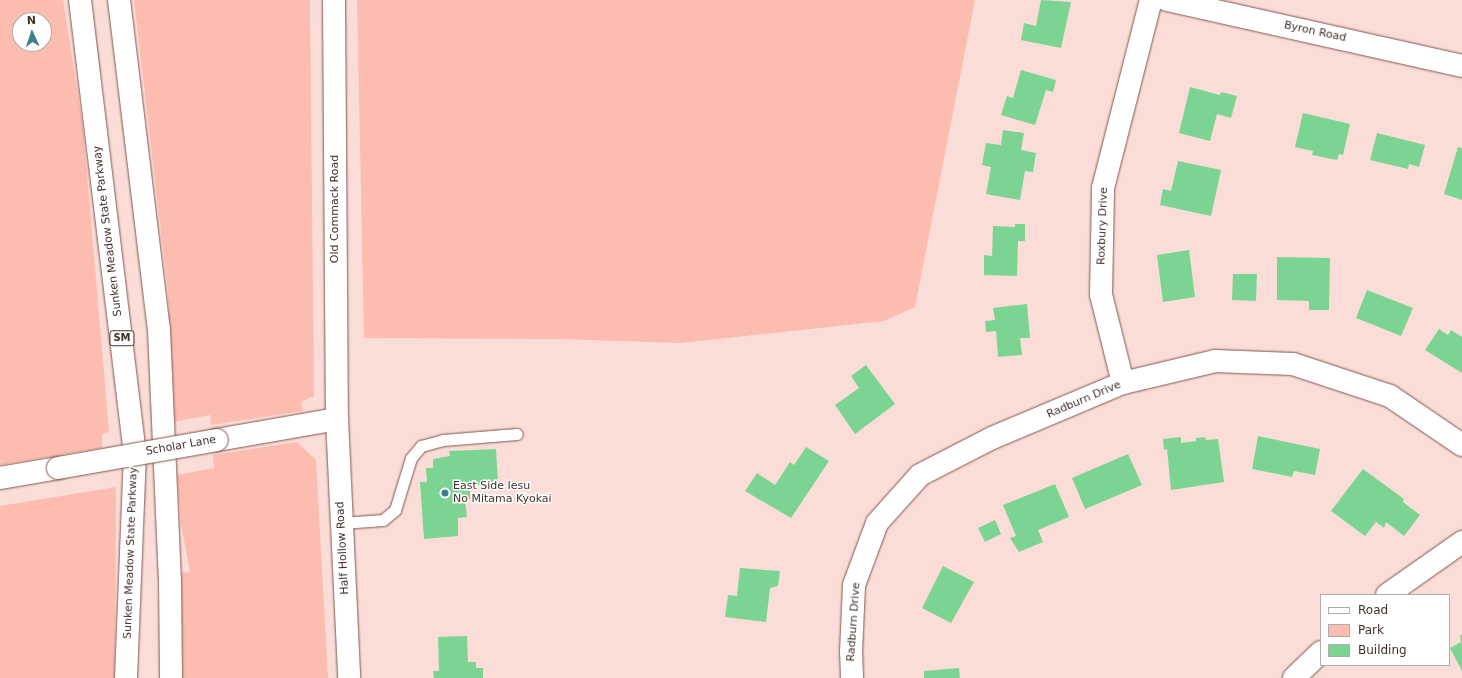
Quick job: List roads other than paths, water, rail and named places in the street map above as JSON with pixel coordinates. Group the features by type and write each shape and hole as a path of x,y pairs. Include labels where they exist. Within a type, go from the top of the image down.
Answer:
{"main road":[{"name":"Sunken Meadow State Parkway","path":"80,0 136,453 126,678"},
{"path":"119,0 159,330 170,579 171,678"},
{"name":"Old Commack Road","path":"334,0 338,419"},
{"name":"Roxbury Drive","path":"1123,383 1101,295 1103,188 1152,0"},
{"name":"Byron Road","path":"1167,0 1462,66"},
{"name":"Radburn Drive","path":"852,678 851,652 854,585 877,523 920,475 992,438 1123,383 1215,361 1293,364 1390,396 1462,445"},
{"name":"Scholar Lane","path":"0,478 338,419"},
{"name":"Half Hollow Road","path":"338,419 349,678"},
{"path":"1388,594 1462,542"},
{"path":"1294,678 1320,653"}],"lane":[{"path":"342,523 383,520 394,510 411,458 421,446 443,440 517,434"}],"place":[{"name":"East Side Iesu No Mitama Kyokai","path":"445,493"}]}
